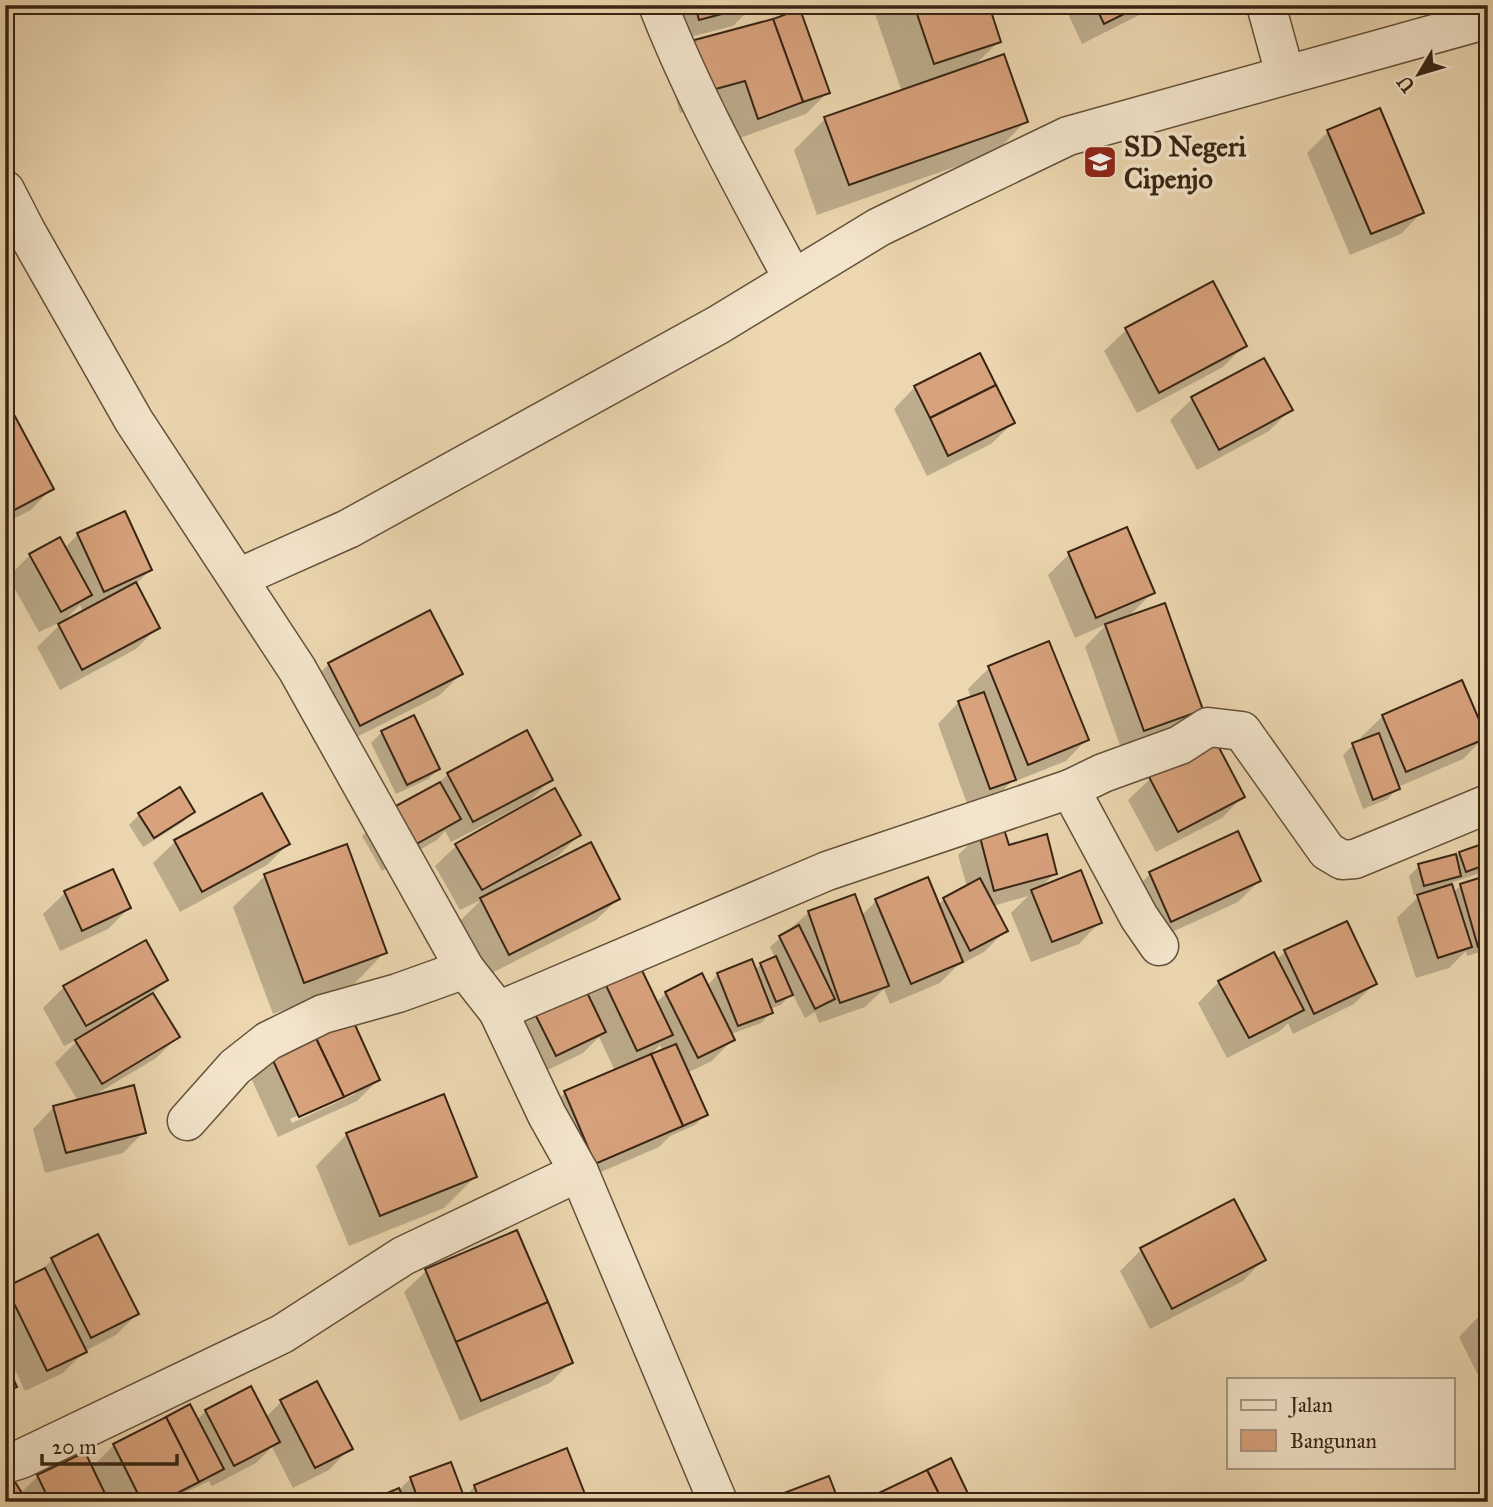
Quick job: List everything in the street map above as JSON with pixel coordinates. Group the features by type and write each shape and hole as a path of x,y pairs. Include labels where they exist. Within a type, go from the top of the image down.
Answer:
{"street":[{"path":"658,5 678,56 716,134 793,279"},
{"path":"1266,5 1285,74"},
{"path":"238,578 348,529 718,325 879,227 1069,136 1488,19"},
{"path":"5,190 134,421 297,669 465,969 498,1011 547,1115 579,1172 718,1502"},
{"path":"498,1011 827,871 1070,789 1103,773 1180,745 1208,727 1242,731 1327,851 1342,860 1354,859 1488,804"},
{"path":"1070,789 1139,916 1159,946"},
{"path":"187,1121 235,1067 268,1041 323,1014 398,993 465,969"},
{"path":"5,1464 21,1459 282,1334 403,1256 579,1172"}],"building":[{"path":"695,5 756,5 699,20"},
{"path":"914,5 989,5 1001,42 934,64"},
{"path":"1095,5 1142,5 1104,24"},
{"path":"800,9 830,93 803,102 773,19"},
{"path":"773,19 803,102 758,119 745,81 701,93 687,42"},
{"path":"1004,54 1028,122 849,185 824,117"},
{"path":"1380,108 1424,213 1371,234 1327,130"},
{"path":"1213,281 1247,346 1159,393 1125,328"},
{"path":"980,353 996,385 930,418 914,386"},
{"path":"1264,358 1293,410 1219,450 1191,397"},
{"path":"996,385 1015,423 948,456 930,418"},
{"path":"11,409 54,489 5,515 5,412"},
{"path":"125,511 152,570 104,592 77,533"},
{"path":"1127,527 1155,593 1096,618 1068,552"},
{"path":"60,537 92,595 61,612 29,554"},
{"path":"136,582 160,628 82,670 58,624"},
{"path":"1165,603 1203,710 1144,731 1105,624"},
{"path":"430,610 463,674 360,726 328,663"},
{"path":"1049,641 1089,740 1028,765 988,666"},
{"path":"1462,680 1487,738 1406,772 1382,715"},
{"path":"984,692 1016,780 990,789 958,701"},
{"path":"414,715 440,769 407,785 381,731"},
{"path":"527,730 553,780 473,822 447,773"},
{"path":"1379,733 1400,789 1373,800 1352,743"},
{"path":"1216,742 1245,797 1178,832 1149,777"},
{"path":"440,782 461,819 404,851 383,813"},
{"path":"180,787 195,812 154,838 138,813"},
{"path":"555,788 581,835 482,890 455,844"},
{"path":"262,793 290,844 202,892 174,840"},
{"path":"1003,826 1009,845 1047,834 1057,874 994,891 979,833"},
{"path":"1238,831 1261,881 1171,922 1149,872"},
{"path":"591,842 620,899 509,955 480,898"},
{"path":"1488,842 1488,864 1466,872 1459,852"},
{"path":"347,844 387,953 304,983 264,874"},
{"path":"1456,854 1461,876 1424,886 1418,864"},
{"path":"113,869 131,908 82,931 64,891"},
{"path":"1081,870 1102,923 1052,942 1031,890"},
{"path":"928,877 963,962 911,984 875,899"},
{"path":"980,878 1008,931 970,951 943,898"},
{"path":"1479,878 1488,908 1488,944 1478,947 1460,884"},
{"path":"1452,884 1472,947 1438,958 1417,895"},
{"path":"855,894 889,986 840,1003 808,911"},
{"path":"1347,921 1377,984 1314,1014 1284,950"},
{"path":"799,925 835,999 815,1009 779,936"},
{"path":"146,940 168,980 86,1026 63,986"},
{"path":"1274,952 1304,1010 1249,1038 1218,981"},
{"path":"776,956 793,995 776,1002 760,963"},
{"path":"752,959 773,1013 738,1026 717,973"},
{"path":"637,960 673,1035 637,1051 602,977"},
{"path":"702,973 735,1040 698,1058 665,992"},
{"path":"581,980 606,1032 556,1056 530,1004"},
{"path":"153,993 180,1037 102,1084 75,1040"},
{"path":"351,1016 380,1080 344,1097 314,1034"},
{"path":"314,1034 344,1097 299,1117 270,1054"},
{"path":"676,1044 708,1115 683,1126 651,1054"},
{"path":"651,1054 683,1126 595,1164 564,1091"},
{"path":"134,1085 146,1133 66,1153 53,1106"},
{"path":"444,1094 477,1177 380,1216 346,1133"},
{"path":"1234,1199 1266,1260 1172,1309 1140,1248"},
{"path":"517,1230 548,1302 456,1342 425,1269"},
{"path":"98,1234 139,1314 91,1338 51,1258"},
{"path":"45,1268 87,1352 47,1371 6,1287"},
{"path":"548,1302 573,1363 481,1401 456,1342"},
{"path":"1488,1310 1488,1331 1479,1314"},
{"path":"5,1327 14,1351 5,1354"},
{"path":"5,1360 17,1387 5,1392"},
{"path":"317,1381 353,1449 315,1468 280,1400"},
{"path":"251,1386 280,1442 234,1466 205,1410"},
{"path":"190,1404 224,1469 199,1482 166,1417"},
{"path":"166,1417 199,1482 160,1502 142,1502 113,1444"},
{"path":"567,1448 588,1502 480,1502 474,1485"},
{"path":"85,1452 109,1502 50,1502 37,1475"},
{"path":"951,1458 972,1502 943,1502 927,1470"},
{"path":"451,1462 466,1502 419,1502 410,1477"},
{"path":"927,1470 943,1502 860,1502"},
{"path":"10,1474 25,1498 19,1502 5,1502 5,1477"},
{"path":"829,1476 839,1502 760,1502"},
{"path":"399,1488 405,1502 366,1502"}],"place":[{"name":"SD Negeri Cipenjo","path":"1100,162"}]}
